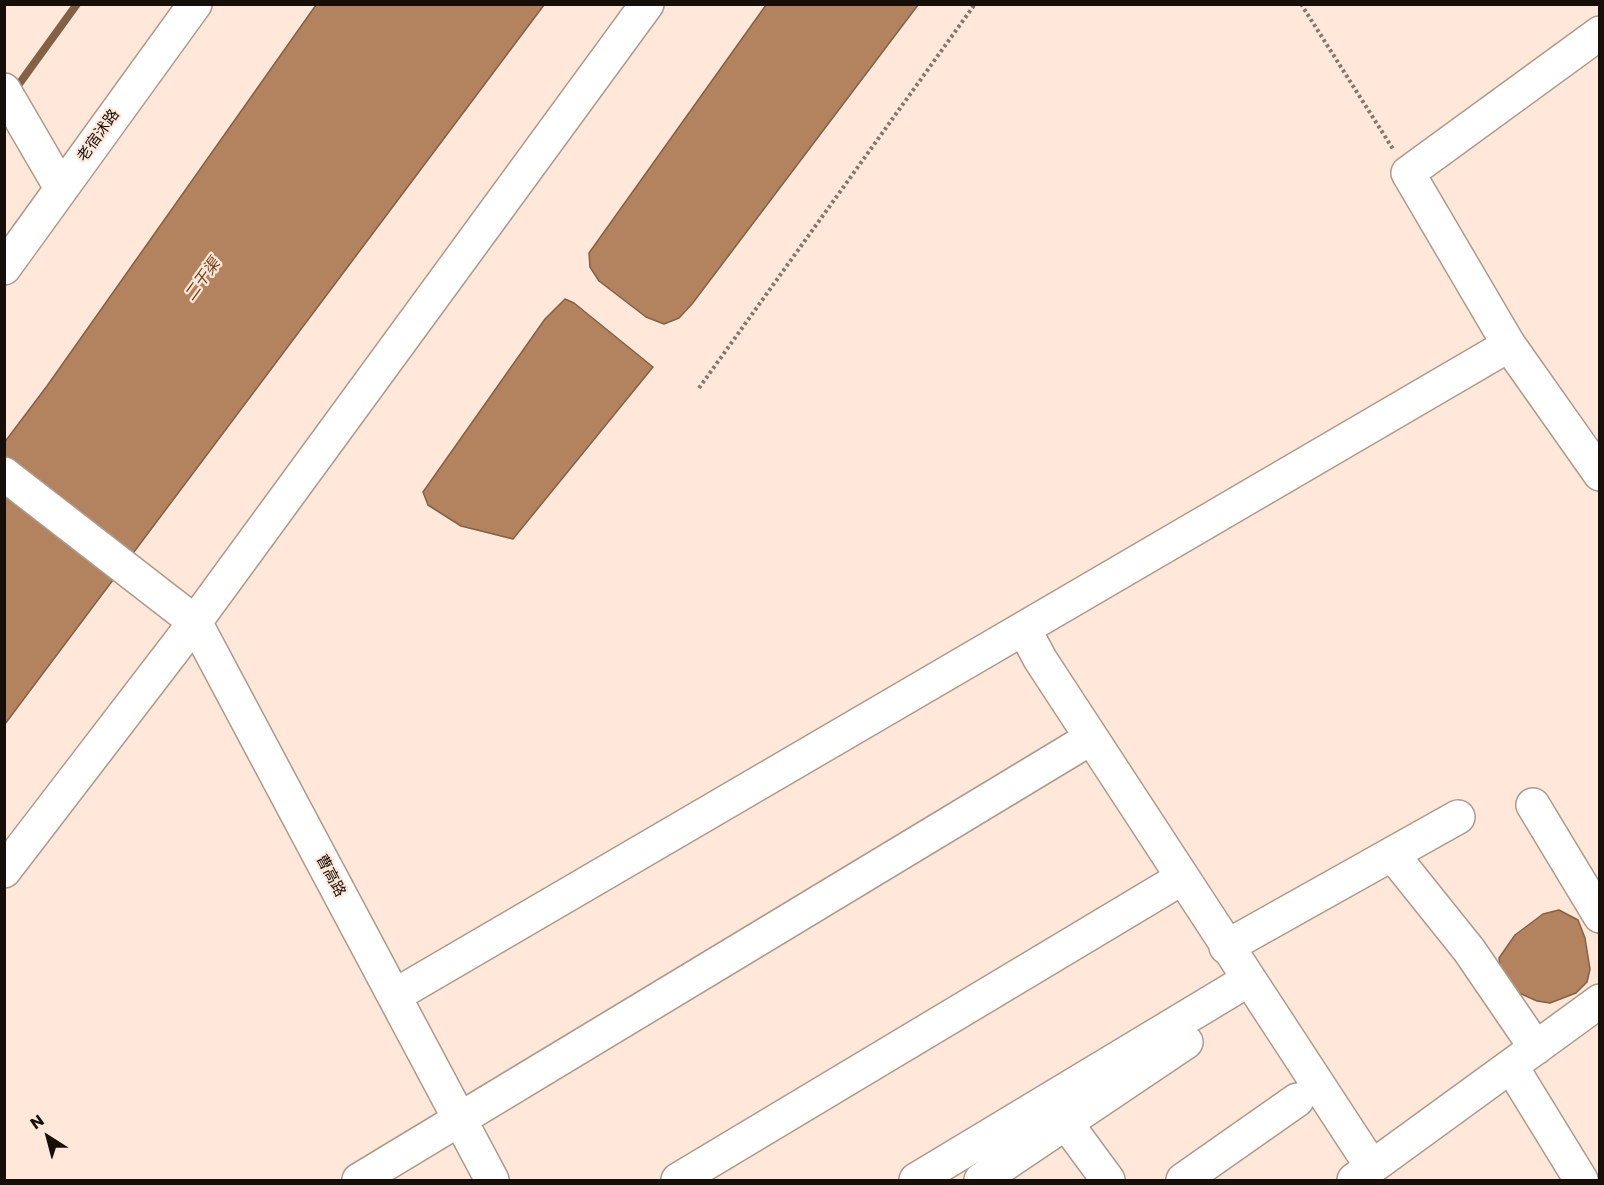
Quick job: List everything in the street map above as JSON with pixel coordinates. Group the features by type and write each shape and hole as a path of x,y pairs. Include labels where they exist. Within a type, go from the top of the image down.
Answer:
{"street":[{"name":"老宿沭路","path":"4,268 195,4"},
{"path":"4,871 195,622 646,4"},
{"path":"1599,33 1408,173 1509,345 1599,474"},
{"path":"10,99 61,188"},
{"path":"394,996 1509,345"},
{"name":"曹高路","path":"4,474 195,622 492,1180"},
{"path":"1024,628 1040,659 1248,980 1366,1175 1599,1001"},
{"path":"359,1180 1091,738"},
{"path":"1533,804 1599,916"},
{"path":"1226,947 1458,817"},
{"path":"1392,854 1468,950 1523,1057 1581,1180"},
{"path":"678,1180 1182,878"},
{"path":"916,1180 1248,980"},
{"path":"981,1180 1227,1014"},
{"path":"1183,1180 1297,1100"},
{"path":"1066,1123 1108,1180"}],"path":[{"path":"699,388 975,4"},
{"path":"1301,4 1408,173"}],"water":[{"name":"二干渠","path":"316,5 544,5 5,724 4,443 47,386"},
{"path":"766,5 918,5 692,304 679,318 664,324 646,317 599,281 590,267 589,253"},
{"path":"565,299 574,303 653,367 513,539 461,526 428,505 423,492 545,319"},
{"path":"1559,910 1578,920 1585,938 1590,969 1587,982 1576,993 1550,1003 1537,1001 1517,992 1501,973 1499,958 1515,935 1543,914"}],"waterway":[{"path":"14,91 77,4"}]}
